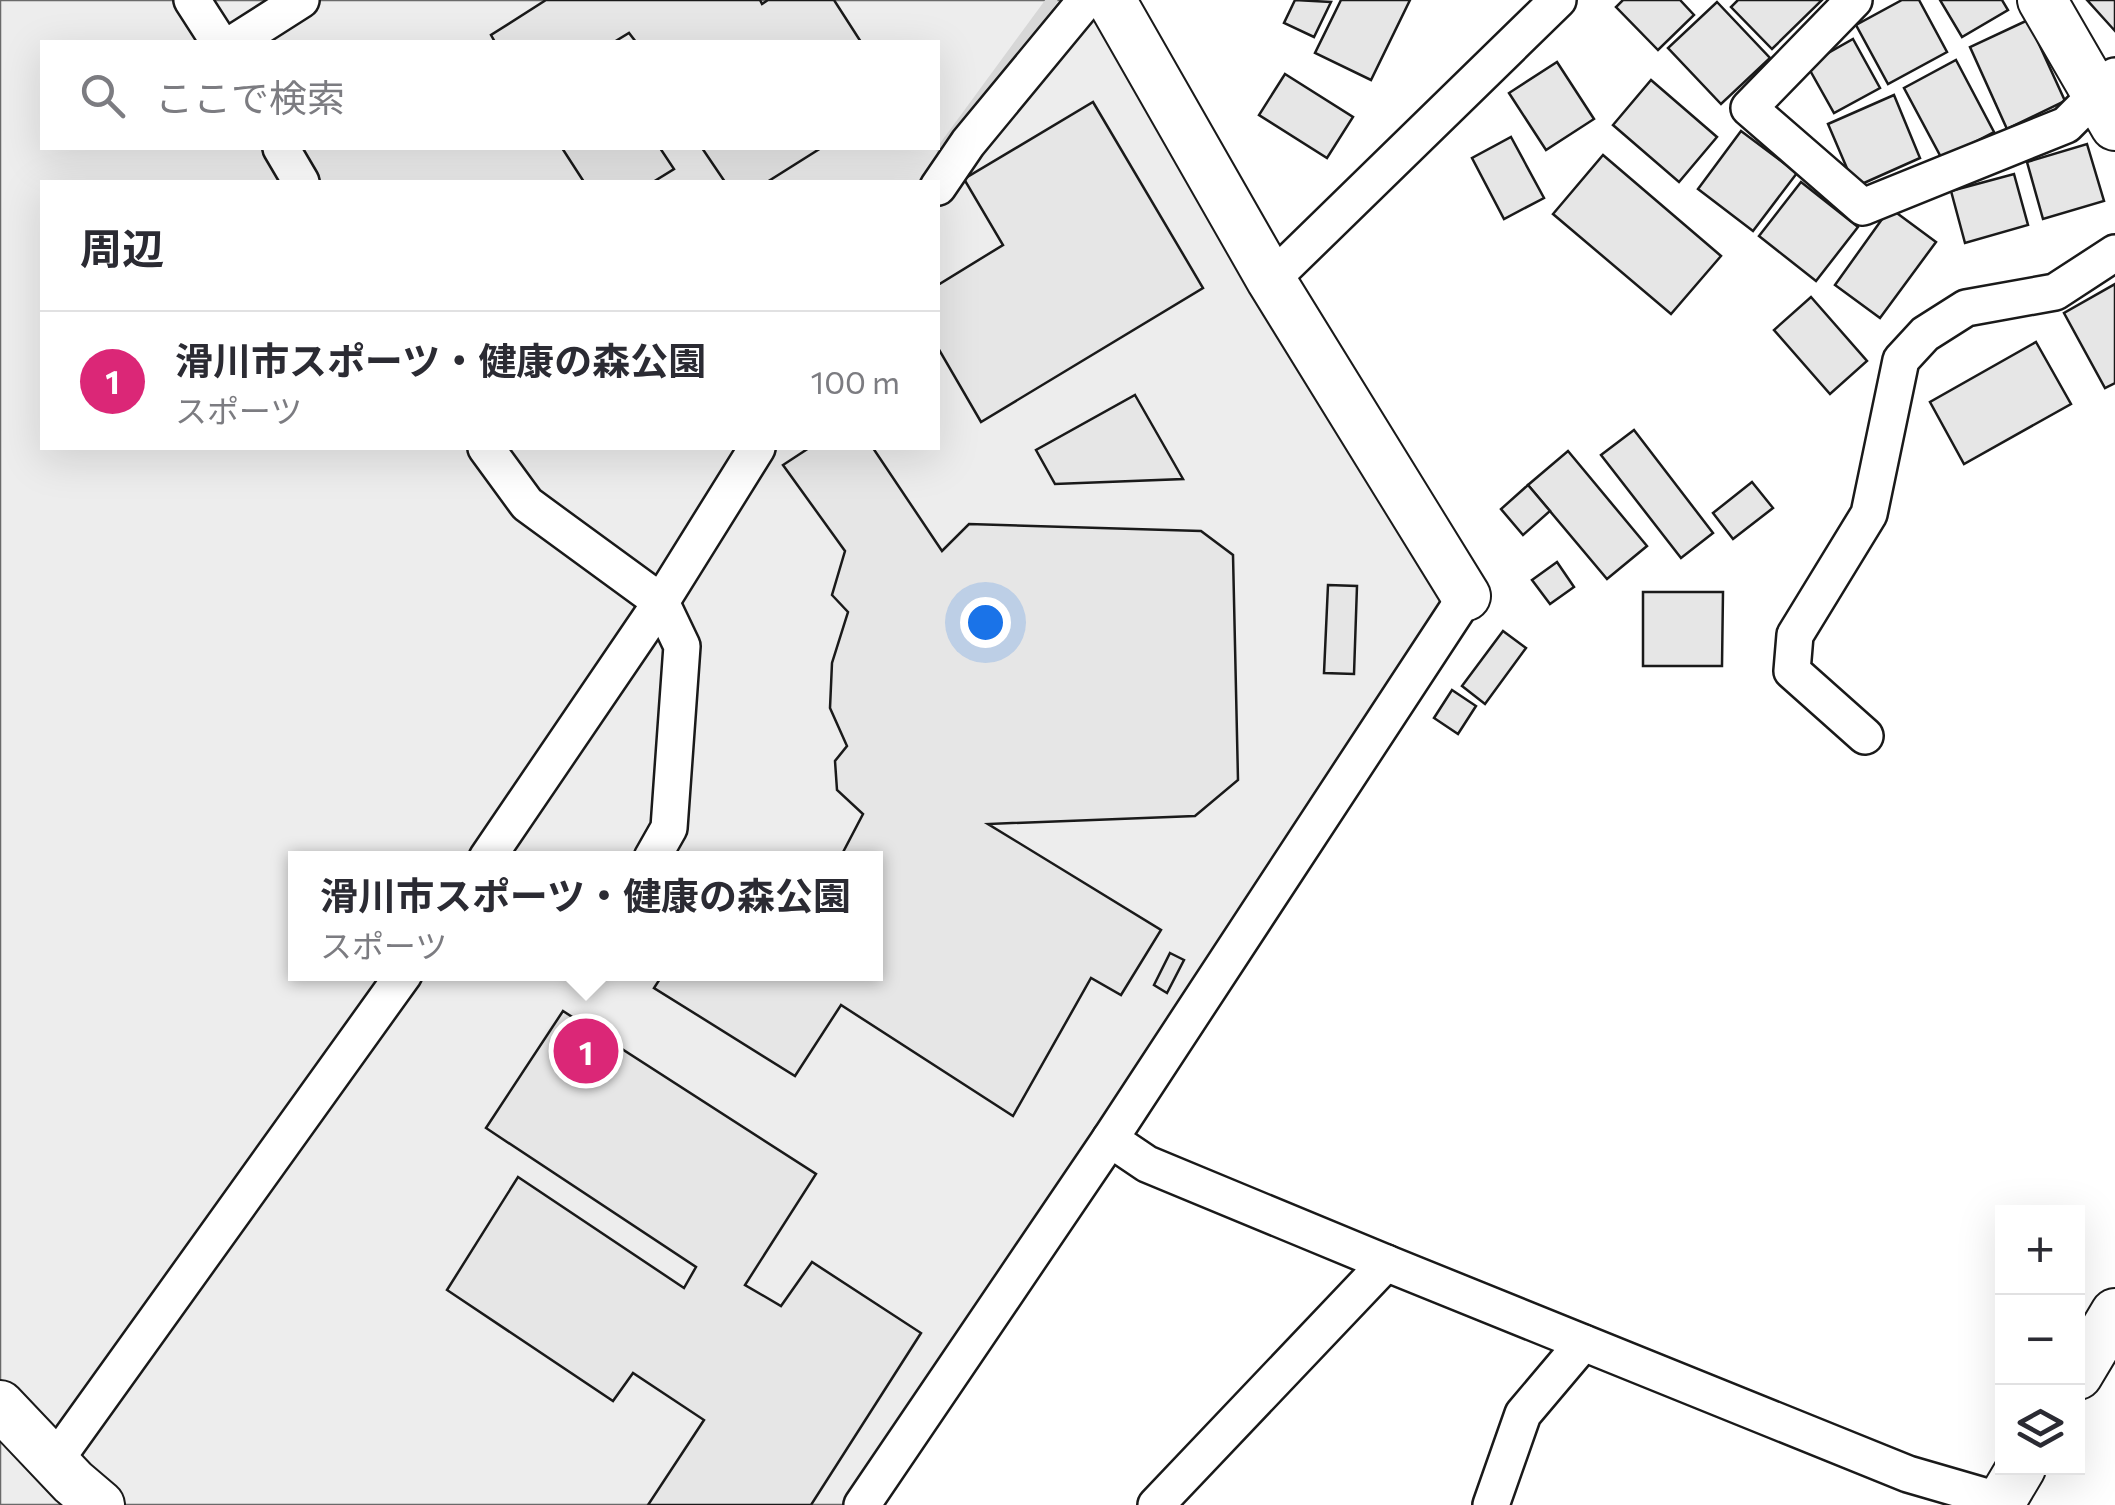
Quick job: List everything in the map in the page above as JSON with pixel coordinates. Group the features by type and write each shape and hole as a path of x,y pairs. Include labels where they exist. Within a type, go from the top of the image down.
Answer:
{"street":[{"path":"192,0 218,40"},
{"path":"238,40 301,0"},
{"path":"940,184 968,143 1086,0"},
{"path":"862,1505 1110,1139 1466,596 1271,280 1111,0"},
{"path":"1271,280 1558,0"},
{"path":"1854,0 1749,108 1863,208 2066,125 2108,98 2042,0"},
{"path":"282,150 301,180"},
{"path":"1864,736 1792,671 1795,635 1869,514 1900,360 1925,334 1966,308 2055,292 2115,253"},
{"path":"487,450 527,504 661,602 682,646 669,828 656,851"},
{"path":"492,851 661,602 756,450"},
{"path":"54,1462 399,981"},
{"path":"1110,1139 1148,1164 1908,1474 2007,1491"},
{"path":"1156,1505 1386,1263"},
{"path":"2085,1363 2115,1313"},
{"path":"1490,1505 1523,1414 1583,1343"},
{"path":"0,1405 100,1505"}],"shaded area":[{"path":"0,0 1094,0 1466,596 878,1505 0,1505"}],"building":[{"path":"546,0 760,0 762,4 768,0 834,0 860,40 634,40 629,33 617,40 494,40 491,35"},
{"path":"1295,0 1331,2 1314,37 1284,23"},
{"path":"1341,0 1410,0 1371,80 1315,53"},
{"path":"1623,0 1680,0 1694,15 1658,50 1616,7"},
{"path":"1738,0 1822,0 1772,49 1731,7"},
{"path":"1902,0 1919,0 1947,52 1888,84 1856,25"},
{"path":"1940,0 2002,0 2008,10 1962,37"},
{"path":"2087,0 2115,0 2115,31"},
{"path":"1717,2 1770,58 1721,104 1668,48"},
{"path":"2028,20 2065,101 2007,129 1970,47"},
{"path":"1853,39 1880,88 1834,113 1807,65"},
{"path":"1956,60 1994,132 1942,159 1904,88"},
{"path":"1557,62 1594,119 1546,150 1509,93"},
{"path":"1285,74 1353,117 1327,158 1259,115"},
{"path":"1651,80 1717,137 1679,182 1613,125"},
{"path":"1894,95 1920,158 1855,187 1828,124"},
{"path":"1093,102 1203,288 981,422 940,351 940,284 1003,245 964,179"},
{"path":"1741,131 1797,173 1753,231 1698,189"},
{"path":"1511,137 1544,198 1504,219 1472,158"},
{"path":"2087,144 2104,201 2043,219 2027,162"},
{"path":"563,150 661,150 674,169 656,180 583,180"},
{"path":"703,150 818,150 770,180 724,180"},
{"path":"1603,155 1721,256 1671,314 1553,214"},
{"path":"2014,174 2028,225 1965,243 1951,191"},
{"path":"1801,182 1858,227 1816,281 1759,236"},
{"path":"1890,208 1936,242 1880,318 1835,285"},
{"path":"2115,284 2115,383 2105,388 2064,313"},
{"path":"1811,297 1867,361 1830,394 1774,330"},
{"path":"2036,342 2071,404 1964,464 1930,402"},
{"path":"1135,395 1183,479 1055,484 1036,450"},
{"path":"1634,430 1713,533 1681,558 1601,455"},
{"path":"806,450 874,450 942,551 969,524 1201,531 1233,555 1238,780 1195,816 988,824 1161,930 1121,995 1091,978 1013,1116 841,1005 795,1076 654,988 658,981 883,981 883,851 844,851 863,814 837,790 835,761 847,746 830,708 832,663 848,612 832,595 845,551 783,465"},
{"path":"1568,451 1647,546 1607,579 1528,485"},
{"path":"1752,482 1773,508 1733,539 1713,513"},
{"path":"1528,485 1550,511 1523,535 1501,509"},
{"path":"1557,562 1574,587 1550,604 1532,580"},
{"path":"1328,585 1357,586 1354,674 1324,673"},
{"path":"1643,592 1723,592 1722,666 1643,666"},
{"path":"1503,631 1526,648 1485,704 1462,686"},
{"path":"1452,690 1476,706 1458,734 1434,718"},
{"path":"1170,953 1184,960 1167,993 1154,985"},
{"path":"563,1011 816,1174 745,1285 781,1306 812,1262 921,1333 811,1505 648,1505 704,1420 633,1373 613,1401 447,1290 518,1177 684,1288 696,1267 486,1128"}],"waterway":[{"path":"942,150 1052,0"}],"place":[{"name":"滑川市スポーツ・健康の森公園","path":"586,1051"}]}
